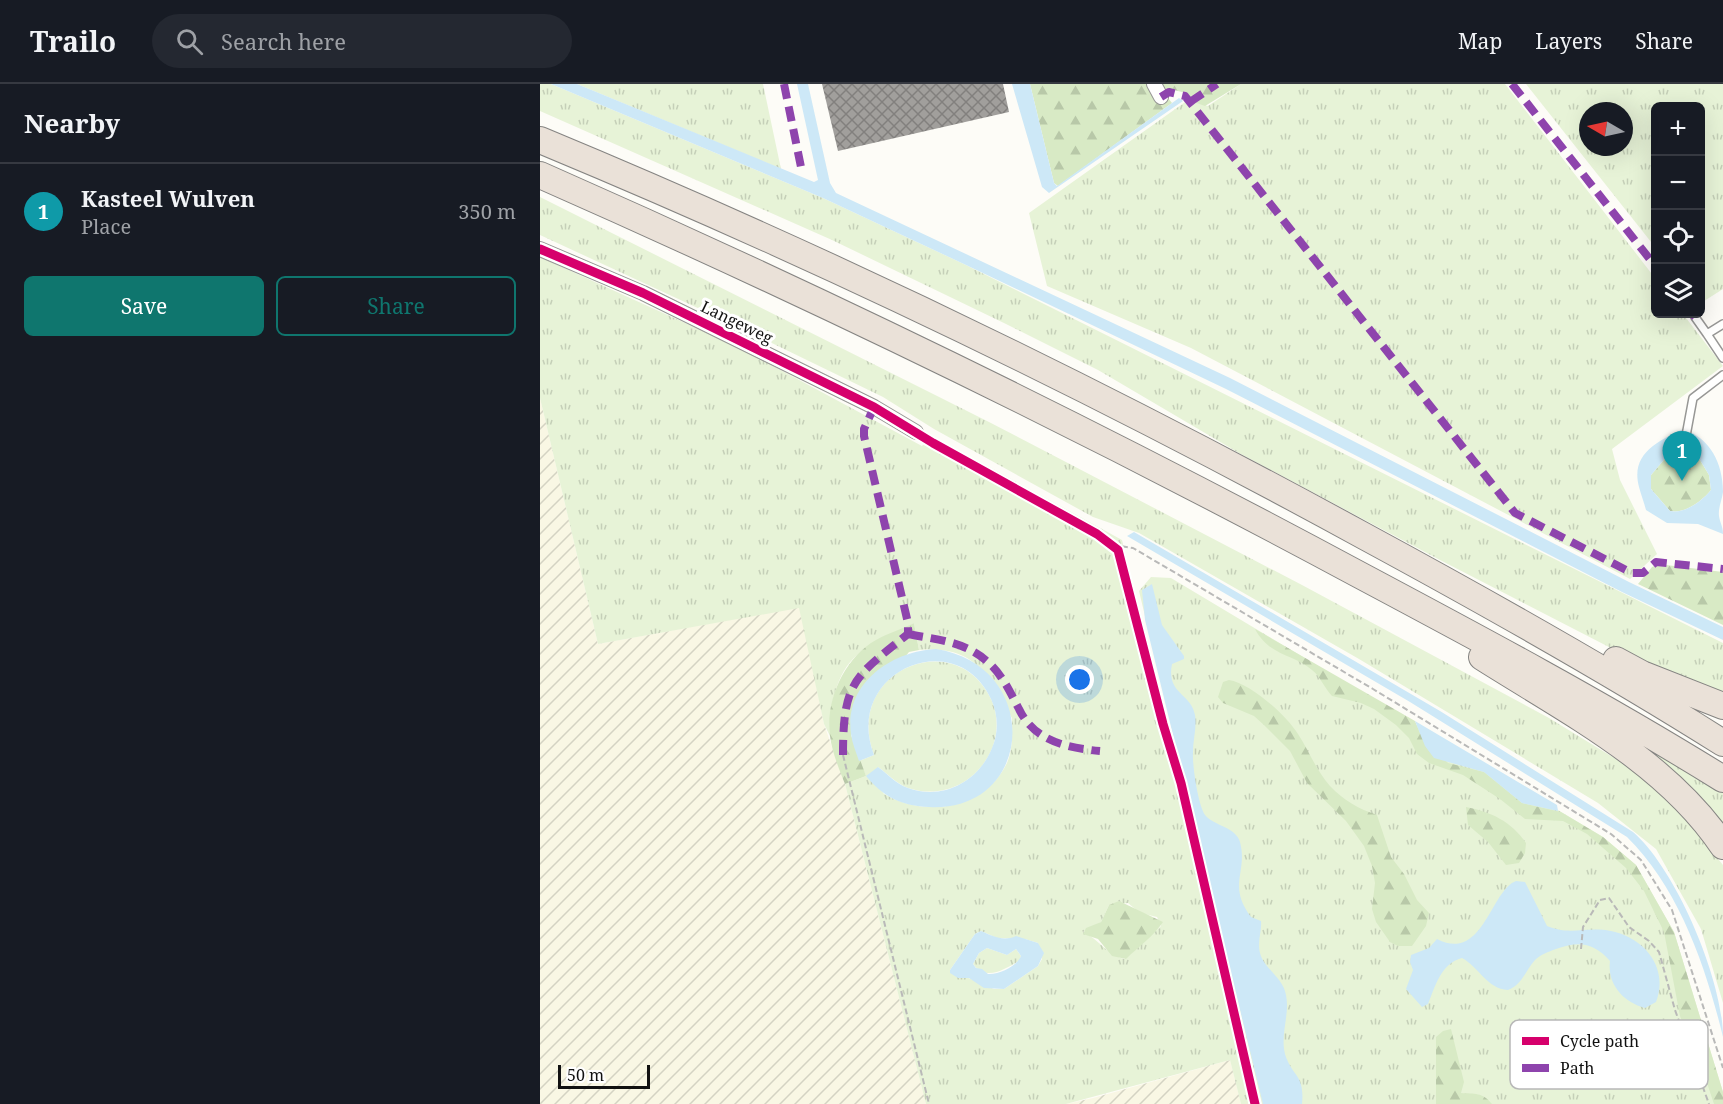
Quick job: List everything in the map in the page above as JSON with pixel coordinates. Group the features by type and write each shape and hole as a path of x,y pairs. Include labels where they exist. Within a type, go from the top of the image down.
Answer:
{"highway":[{"path":"540,140 806,256 1025,358 1269,484 1514,617 1723,743"},
{"path":"540,175 793,290 1009,393 1214,496 1470,632 1723,779"},
{"path":"1269,484 1329,500 1642,674 1723,706"},
{"path":"1405,599 1460,644 1623,747 1681,795 1723,846"}],"street":[{"path":"1154,84 1161,97"},
{"name":"Langeweg","path":"540,249 644,292 874,407 916,432"}],"lane":[{"path":"1696,318 1723,358"},
{"path":"1707,334 1723,324"},
{"path":"1683,452 1693,398 1723,375"}],"path":[{"path":"1109,542 1120,554"},
{"path":"1109,542 1132,548 1373,689 1611,834 1641,860 1672,910 1708,1020"},
{"path":"843,755 929,1104"},
{"path":"1581,949 1583,927 1600,900 1609,898 1629,927 1649,941 1659,952 1679,1020"},
{"path":"1708,1022 1723,1068"},
{"path":"1704,1089 1709,1104"}],"shaded area":[{"path":"540,398 598,644 800,607 824,724 845,784 926,1104 540,1104"},
{"path":"1230,1060 1241,1104 1066,1104 1093,1098"}],"green space":[{"path":"540,84 551,84 823,198 966,265 1723,643 1723,694 1640,663 1440,560 1239,453 1098,370 1006,324 832,240 540,111"},
{"path":"577,84 763,84 781,169"},
{"path":"1030,84 1148,84 1159,103 1168,98 1172,103 1058,186 1054,183"},
{"path":"1160,84 1241,84 1205,106 1188,100 1186,93 1170,89 1164,92"},
{"path":"1241,84 1505,84 1651,273 1651,318 1686,318 1723,366 1612,449 1620,480 1657,554 1630,579 1191,348 1047,286 1029,213 1188,100 1208,106"},
{"path":"1526,84 1723,84 1723,289 1705,300 1705,102 1651,102 1651,242 1583,156 1633,156 1633,102 1579,102 1579,151"},
{"path":"540,197 989,422 1302,585 1549,718 1629,767 1671,801 1723,865 1723,1003 1701,929 1656,849 1598,803 1359,659 1139,533 1093,517 934,429 883,397 540,235"},
{"path":"540,257 738,347 922,446 931,435 1122,540 1141,650 1197,867 1254,1104 1241,1104 1230,1060 1066,1104 926,1104 845,784 866,776 859,761 874,755 868,725 874,700 888,680 908,667 931,662 954,665 976,677 992,701 996,729 993,746 979,769 959,785 947,789 921,791 908,788 878,767 883,793 899,801 917,806 952,805 969,800 984,791 997,779 1009,758 1012,718 986,676 967,658 939,650 919,650 914,623 861,652 846,668 840,678 833,702 830,736 824,724 799,608 598,644 540,398","holes":["1128,903 1140,913 1157,917 1161,926 1125,959 1113,954 1083,932 1101,922 1109,905","981,931 997,938 1025,939 1038,943 1042,959 1038,966 1004,989 994,989 950,970 975,934"]},
{"path":"1674,448 1694,450 1709,475 1711,490 1693,506 1681,511 1670,511 1651,489 1651,475"},
{"path":"1658,564 1723,572 1723,625 1638,584 1652,567"},
{"path":"1151,577 1171,578 1603,837 1636,865 1674,932 1701,1020 1510,1020 1510,1089 1708,1089 1708,1043 1723,1092 1723,1104 1262,1104 1139,591"},
{"path":"914,623 919,650 909,652 851,724 851,735 866,776 845,784 830,736 829,722 834,694 847,668 865,648"},
{"path":"1255,629 1415,721 1420,733 1448,763 1484,772 1522,803 1561,812 1603,837 1636,865 1674,932 1701,1020 1682,1020 1664,932 1644,891 1626,868 1587,834 1563,821 1525,819 1500,799 1463,775 1429,763 1417,754 1409,738 1396,725 1374,709 1361,703 1332,696 1312,670 1274,650"},
{"path":"1229,680 1238,682 1257,693 1285,718 1298,734 1321,774 1340,796 1377,815 1391,857 1404,874 1417,900 1429,913 1426,926 1412,946 1398,946 1390,942 1376,922 1372,909 1375,883 1372,866 1364,846 1346,821 1307,783 1290,751 1264,725 1254,716 1223,703 1218,697 1223,682"},
{"path":"1561,694 1723,790 1723,826"},
{"path":"1466,807 1500,819 1520,835 1526,843 1525,853 1519,863 1506,865 1488,842 1468,825"},
{"path":"1119,901 1163,922 1151,937 1126,959 1112,956 1098,939 1083,934 1086,928 1101,922 1109,905"},
{"path":"987,948 1007,955 1016,949 1021,956 1019,961 1002,970 984,972 973,964 979,953"},
{"path":"1451,1029 1464,1082 1461,1093 1481,1096 1492,1104 1436,1104 1436,1037 1443,1031"},
{"path":"1708,1043 1723,1092 1723,1104 1714,1104 1708,1086"}],"water":[{"path":"551,84 577,84 814,182 818,180 797,84 808,84 830,183 836,193 1230,378 1629,582 1723,627 1723,640 1622,592 1226,389 966,265 823,198"},
{"path":"1012,84 1030,84 1054,183 1057,186 1179,98 1183,101 1049,193 1042,187"},
{"path":"1683,429 1708,445 1721,471 1723,492 1719,518 1723,534 1698,524 1667,523 1646,510 1637,475 1639,465 1643,457 1656,444","holes":["1674,448 1694,450 1709,475 1711,490 1693,506 1681,511 1670,511 1651,489 1651,475"]},
{"path":"1134,532 1440,711 1633,832 1649,849 1665,872 1694,927 1715,986 1723,1037 1699,956 1676,904 1662,880 1627,837 1410,702 1127,536"},
{"path":"1152,584 1162,625 1184,656 1184,659 1172,664 1171,674 1172,682 1189,702 1195,715 1193,758 1202,810 1209,819 1238,837 1242,853 1240,896 1251,917 1261,921 1259,945 1262,959 1278,978 1286,995 1285,1054 1300,1081 1302,1104 1263,1104 1145,620 1142,590"},
{"path":"936,649 971,661 995,682 1009,708 1012,737 1006,764 990,787 964,803 929,807 910,805 894,799 879,790 866,776 878,767 908,788 934,792 947,790 969,779 986,760 992,748 997,723 991,699 975,676 953,664 930,661 907,667 888,681 874,701 868,726 874,755 859,761 852,737 851,716 855,699 863,685 874,673 903,656"},
{"path":"1415,721 1557,805 1558,811 1522,803 1484,772 1434,758 1425,746"},
{"path":"1516,881 1525,882 1547,926 1571,931 1611,931 1634,940 1644,948 1656,966 1659,978 1656,1002 1645,1008 1623,997 1611,977 1610,961 1598,950 1579,944 1564,946 1540,956 1520,981 1508,990 1494,986 1462,958 1444,970 1428,1004 1422,1007 1406,989 1413,970 1410,962 1411,955 1429,948 1437,939 1453,944 1465,941 1475,934 1507,887"},
{"path":"981,931 1002,938 1016,936 1038,943 1044,953 1038,966 1004,989 984,988 969,978 958,978 950,973 975,934","holes":["987,948 1007,955 1016,949 1021,956 1012,966 997,973 988,974 973,964 979,953"]}],"building":[{"path":"822,84 1003,84 1009,112 838,151"}],"marked path":[{"path":"784,84 801,167"},
{"path":"1190,102 1217,84"},
{"path":"1512,84 1654,264"},
{"path":"1161,97 1169,92 1185,96 1515,513 1632,573 1643,573 1656,562 1723,569"},
{"path":"843,755 846,711 855,683 875,661 908,634 908,623 864,436 864,429 874,407"},
{"path":"908,634 951,642 980,656 989,663 1006,684 1025,720 1033,729 1064,745 1100,751"}],"cycle path":[{"path":"540,249 643,293 874,407 933,443 1097,534 1118,550 1163,724 1181,783 1255,1104"}],"place":[{"name":"Kasteel Wulven","path":"1682,481"}]}
